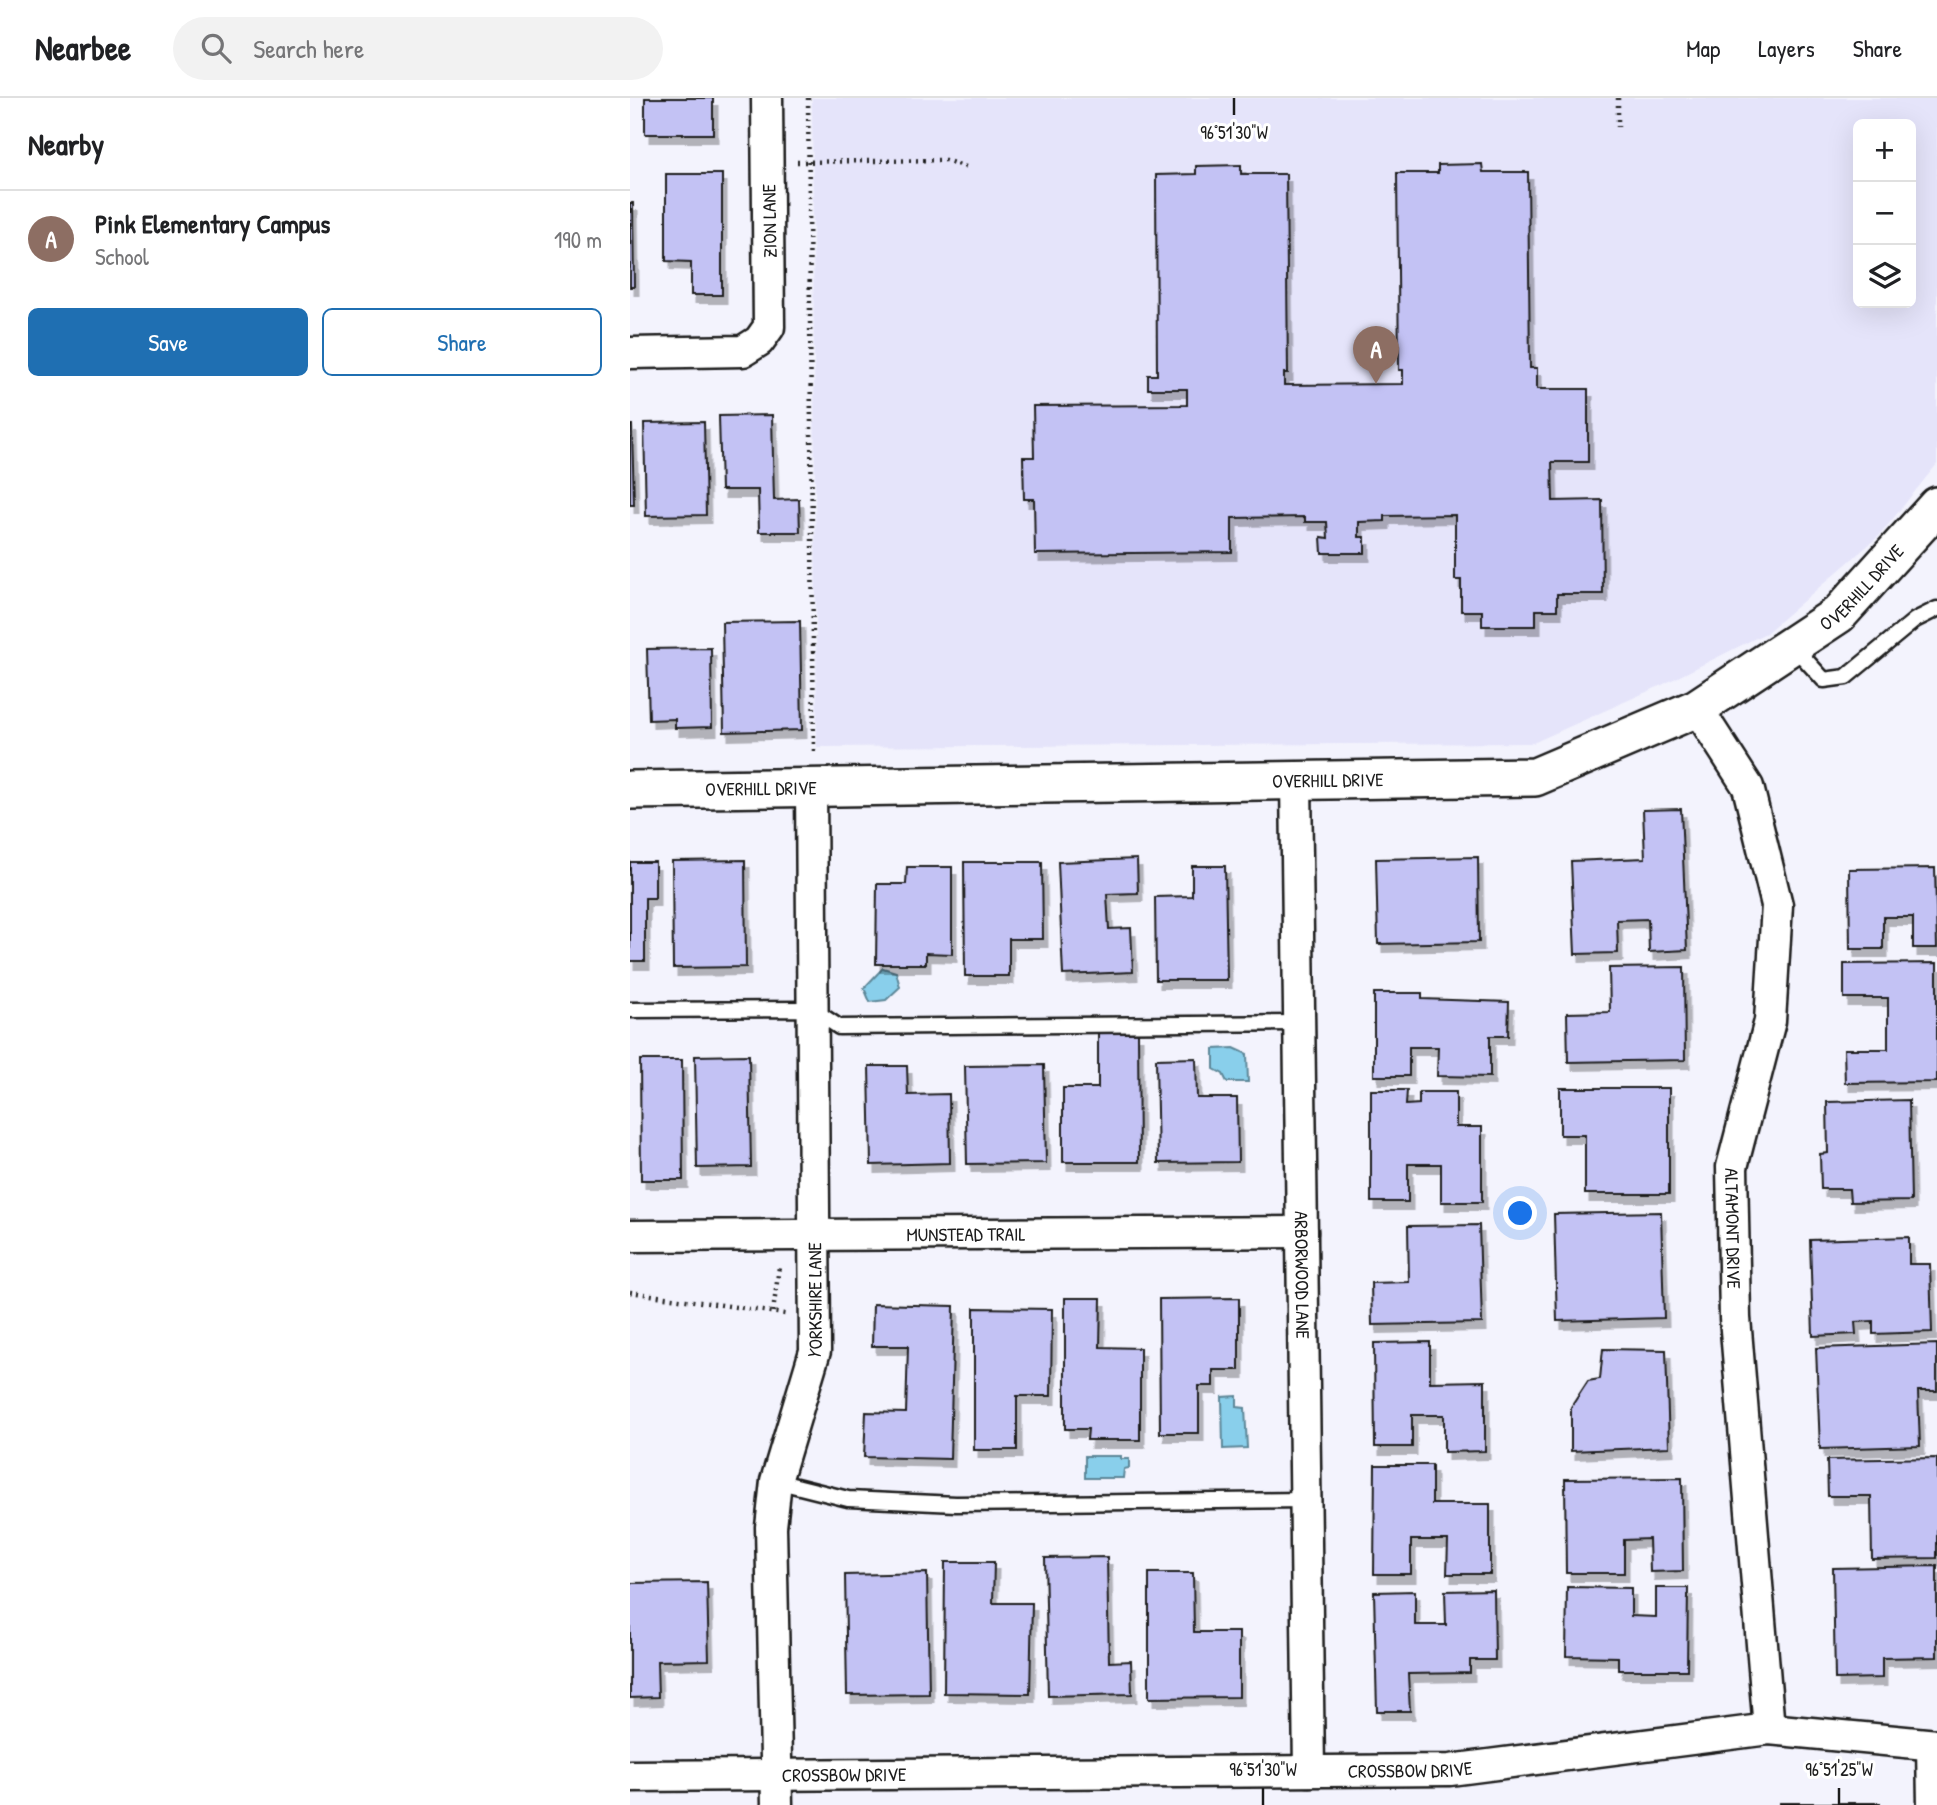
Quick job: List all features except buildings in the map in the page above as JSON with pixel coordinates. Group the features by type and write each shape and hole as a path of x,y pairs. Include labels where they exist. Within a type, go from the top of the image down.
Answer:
{"street":[{"name":"ZION LANE","path":"630,354 743,351 758,341 769,327 771,309 767,98"},
{"name":"OVERHILL DRIVE","path":"630,790 818,772 1296,780 1535,777 1698,708 1839,614 1937,506"},
{"name":"ALTAMONT DRIVE","path":"1698,708 1748,787 1777,905 1770,1021 1732,1167 1735,1318 1769,1729"},
{"name":"YORKSHIRE LANE","path":"777,1805 771,1527 776,1481 815,1352 813,1009 818,772"},
{"name":"ARBORWOOD LANE","path":"1296,780 1309,1771"},
{"name":"MUNSTEAD TRAIL","path":"630,1236 1302,1232"},
{"name":"CROSSBOW DRIVE","path":"630,1776 1450,1770 1769,1729 1935,1745"},
{"path":"1933,1805 1935,1745"}],"lane":[{"path":"1792,645 1824,680 1846,677 1915,620 1937,609"},
{"path":"630,1010 813,1009 839,1027 1299,1023"},
{"path":"776,1481 848,1499 956,1504 1305,1500"}],"path":[{"path":"808,98 814,758 818,772"},
{"path":"1618,98 1618,127"},
{"path":"768,163 945,160 966,167"},
{"path":"773,1312 779,1267"},
{"path":"630,1292 815,1319"}],"shaded area":[{"path":"812,98 1937,98 1937,464 1879,536 1766,633 1662,685 1533,743 817,747"}],"water":[{"path":"883,968 896,972 900,987 886,1000 870,1002 864,988"},
{"path":"1234,1048 1247,1054 1248,1082 1227,1082 1223,1074 1214,1069 1214,1049"},
{"path":"1237,1396 1237,1407 1245,1408 1247,1448 1223,1449 1222,1397"},
{"path":"1085,1456 1121,1456 1121,1459 1129,1459 1129,1468 1124,1469 1123,1478 1085,1478"}],"place":[{"name":"Pink Elementary Campus","path":"1376,384"}]}
